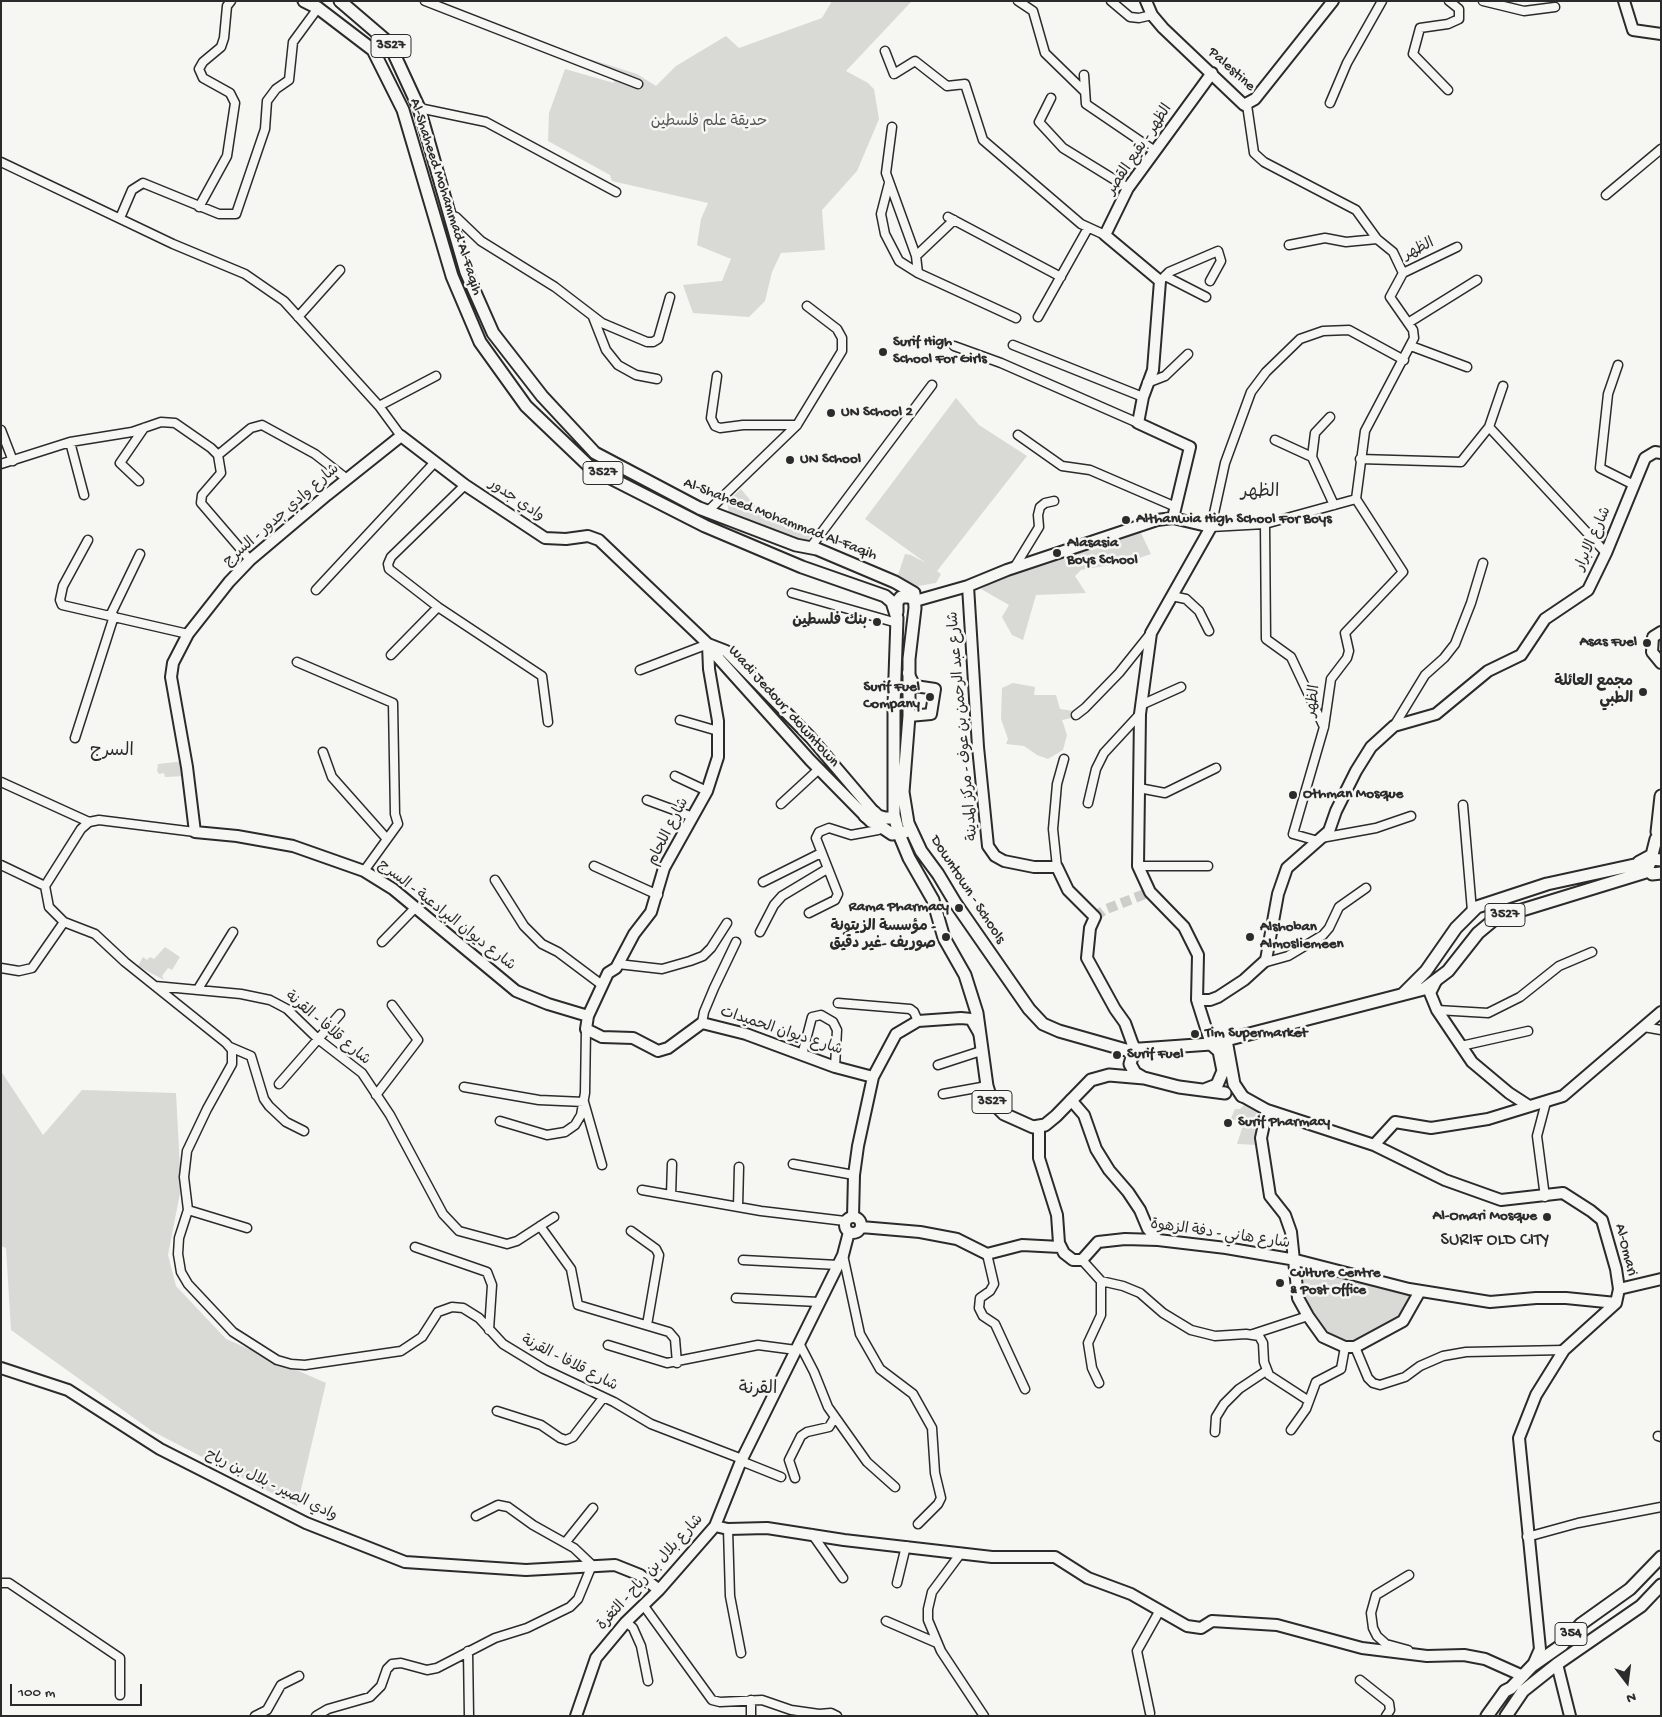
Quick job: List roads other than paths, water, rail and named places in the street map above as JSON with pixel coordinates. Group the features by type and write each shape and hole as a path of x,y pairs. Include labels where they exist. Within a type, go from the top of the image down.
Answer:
{"main road":[{"name":"Al-Shaheed Mohammad Al-Faqih","path":"304,1 319,5 373,50 402,110 452,276 480,342 526,406 591,468 705,526 802,567 888,598 897,620"},
{"name":"Al-Shaheed Mohammad Al-Faqih","path":"340,1 390,43 419,108 466,272 493,333 542,396 594,453 708,511 796,545 810,548 904,586 914,592 915,601"},
{"name":"Palestine","path":"1146,1 1152,15 1163,28 1212,73 1242,104 1247,105 1255,99 1333,1"},
{"path":"1624,1 1632,30 1661,34"},
{"name":"الظهر - بقيع القصر","path":"1105,235 1128,188 1212,73"},
{"path":"1105,235 1162,278 1153,370 1143,397 1138,423 1190,448 1173,518"},
{"name":"وادي جدور","path":"401,436 465,485 545,538 566,539 588,536 600,540 708,644"},
{"name":"شارع وادي جدور - السرج","path":"195,832 188,767 171,677 173,663 188,634 229,582 250,560 401,436"},
{"name":"شارع الابرار","path":"1394,726 1436,714 1488,672 1521,655 1545,619 1588,590 1606,553 1645,458 1655,452 1661,453"},
{"path":"915,601 968,586 1014,568 1157,520 1173,518 1211,527 1151,634 1141,710 1138,866 1150,892 1184,927 1198,955 1197,1000 1211,1044 1219,1051 1222,1074 1216,1086 1204,1090"},
{"name":"شارع عبد الرحمن بن عوف - مركز المدينة","path":"968,586 978,747 988,846 995,856 1004,861 1034,867 1058,867"},
{"name":"3527","path":"902,822 894,705 898,599 907,596 915,601"},
{"name":"Downtown - Schools","path":"915,601 908,659 909,716 902,822 1018,993 1043,1024 1094,1042 1138,1051"},
{"path":"1661,632 1653,637 1652,652 1661,662"},
{"path":"1661,638 1657,648 1661,662"},
{"name":"شارع اللحام","path":"588,1016 608,973 618,964 634,934 651,912 658,895 664,868 706,791 718,757 718,731 709,670 708,644"},
{"name":"Wadi Jedour, downtown","path":"708,644 713,652 819,769 873,815"},
{"name":"Wadi Jedour, downtown","path":"708,644 726,651 811,738 873,815 878,830"},
{"path":"894,705 900,715 928,716 932,712 933,689 915,686 908,673"},
{"path":"1197,1000 1218,997 1244,980 1263,963 1268,954 1278,894 1286,872 1290,865 1329,831 1340,803 1371,747 1394,726"},
{"path":"1657,866 1661,796"},
{"path":"873,815 902,822 898,834 889,833 873,815"},
{"name":"3527","path":"878,830 911,863"},
{"name":"شارع ديوان البرادعية - السرج","path":"195,832 237,836 293,846 364,871 393,890 516,991 548,1004 588,1016"},
{"name":"3527","path":"898,834 911,863 932,900 944,938 965,975 973,1002 989,1098 1004,1114 1033,1127 1039,1126"},
{"name":"3527","path":"1403,994 1426,971 1456,928 1472,910 1518,893 1647,859 1652,854 1659,839"},
{"path":"911,863 917,858 929,861"},
{"name":"3527","path":"1611,869 1657,866"},
{"name":"3527","path":"1138,1051 1211,1044 1424,989 1448,971 1483,927 1496,918 1632,877 1657,866"},
{"path":"1058,867 1068,890 1095,917 1090,928 1088,958 1125,1023 1133,1045 1138,1051 1132,1057 1130,1064 1135,1073 1144,1078"},
{"path":"1632,877 1661,881"},
{"path":"1436,981 1430,990 1437,1010 1472,1062 1509,1093 1529,1106"},
{"path":"961,1018 969,1011 973,1002"},
{"path":"1374,1145 1395,1122 1431,1128 1488,1118 1563,1096 1661,1012"},
{"path":"586,1029 588,1016"},
{"path":"979,1034 971,1019 961,1018 918,1021 896,1034 873,1077 854,1175 849,1219 845,1229 849,1232 856,1232 861,1227 920,1232 957,1239 987,1254 1022,1245 1060,1247"},
{"name":"شارع ديوان الحميدات","path":"586,1029 602,1037 633,1038 658,1051 672,1044 702,1023 746,1034 835,1067 873,1077"},
{"path":"1082,1260 1073,1260 1067,1257 1060,1247 1057,1215 1039,1158 1039,1126 1056,1116 1091,1080 1109,1075 1144,1078 1178,1087 1235,1093 1226,1040"},
{"name":"Al-Omari","path":"1235,1093 1267,1110 1374,1145 1445,1180 1501,1200 1563,1193 1591,1210 1602,1220 1616,1270 1619,1289 1616,1303"},
{"path":"1071,1100 1084,1115 1096,1149 1109,1170 1128,1192 1140,1210 1150,1233 1158,1240"},
{"path":"1267,1110 1261,1138 1270,1196 1285,1215 1291,1232 1296,1260 1294,1272 1298,1298 1323,1337 1350,1347 1403,1321 1420,1291"},
{"path":"849,1219 858,1219 861,1227"},
{"name":"شارع بلال بن رباح - الثغرة","path":"576,1716 596,1658 626,1622 659,1590 715,1526 741,1460 840,1260 849,1232"},
{"name":"شارع هاني - دفة الزهوة","path":"1082,1260 1098,1242 1125,1239 1158,1240 1226,1248 1296,1260 1420,1291 1490,1302 1559,1298 1616,1303"},
{"path":"1619,1289 1661,1278"},
{"path":"1532,1666 1540,1654 1527,1537 1519,1438 1536,1395 1564,1350 1616,1303"},
{"name":"وادي الصير - بلال بن رباح","path":"1,1368 68,1390 160,1449 306,1522 405,1562 526,1570 615,1565 640,1574 659,1590"},
{"path":"715,1526 728,1529 767,1528 844,1540 992,1557 1055,1557 1088,1578 1131,1594 1187,1626 1201,1628 1212,1621 1277,1626 1362,1648 1426,1656 1464,1656 1484,1659 1522,1676"},
{"name":"354","path":"1487,1716 1505,1691 1511,1688 1532,1666 1562,1645 1581,1624 1630,1589 1661,1557"},
{"name":"354","path":"1506,1716 1523,1691 1557,1664 1641,1606 1661,1585"},
{"path":"1538,1641 1546,1648 1562,1645"},
{"path":"1562,1645 1561,1650 1564,1654 1577,1651"},
{"path":"1562,1645 1555,1654 1570,1716"},
{"path":"1511,1688 1545,1662 1552,1661 1557,1664"}],"street":[{"path":"199,207 228,156 235,103 230,93 203,78 199,69 203,62 218,51 223,43 227,6 231,1"},
{"path":"425,1 638,84"},
{"path":"1018,1 1033,11 1045,53 1085,92"},
{"path":"1111,1 1130,17 1139,18 1152,15"},
{"path":"1330,103 1347,63 1382,1"},
{"path":"1448,90 1412,54 1420,28 1448,24 1459,19 1459,9 1449,1"},
{"path":"1482,1 1524,11 1555,7"},
{"path":"120,218 132,190 143,183 219,214 232,216 237,212 265,129 268,101 276,88 289,80 293,42 319,5"},
{"path":"885,51 894,74 915,61 947,86 965,84 983,140 1088,228 1105,235"},
{"path":"1084,75 1086,104 1155,151"},
{"path":"1051,98 1040,122 1063,148 1128,188"},
{"path":"1247,105 1254,154 1264,162 1356,210 1377,239 1393,252 1403,273"},
{"path":"419,108 486,122 616,192"},
{"path":"892,127 886,173 916,256 918,274"},
{"path":"1606,195 1661,149"},
{"path":"1,162 173,244 244,274 284,301 379,406 401,436"},
{"path":"890,183 881,214 885,234 899,261 918,274 1016,318"},
{"path":"449,214 481,241 556,287 593,317 611,328 653,342 658,339 670,297"},
{"path":"916,256 951,219 1061,277"},
{"path":"1038,317 1088,228"},
{"path":"1288,245 1325,238 1346,242 1377,239"},
{"name":"الظهر","path":"1411,346 1414,338 1413,330 1390,297 1403,273 1457,247"},
{"path":"1206,297 1162,278 1169,272 1218,251 1221,261 1210,281"},
{"path":"298,317 340,270"},
{"path":"1408,323 1476,280"},
{"path":"708,511 797,425 840,354 843,344 837,329 807,306"},
{"path":"593,317 606,350 618,365 636,375 657,380"},
{"path":"1404,360 1349,330 1323,331 1300,339 1266,372 1251,392 1225,463 1211,527 1265,524 1356,499 1365,431 1404,360 1411,346 1466,367"},
{"path":"1013,345 1143,397"},
{"path":"954,346 1001,363 1138,423"},
{"path":"1148,383 1165,376 1188,354"},
{"path":"1618,365 1608,394 1600,468 1634,485"},
{"path":"379,406 436,376"},
{"path":"717,376 712,417 716,426 797,425"},
{"path":"810,548 932,385"},
{"path":"1360,459 1461,462 1489,427 1503,386"},
{"path":"1330,417 1315,433 1312,457 1334,505"},
{"path":"1,464 70,442 144,428 165,422 175,423 211,448 218,456 221,473 202,495 201,503 250,560"},
{"path":"218,456 251,428 262,425 315,454 347,479"},
{"path":"1489,427 1606,553"},
{"path":"139,481 120,463 144,428"},
{"path":"1,430 12,461"},
{"path":"1018,435 1062,466 1090,470 1176,507"},
{"path":"1275,440 1312,457"},
{"path":"70,442 84,495"},
{"path":"316,590 435,462"},
{"path":"465,485 391,557 388,562 391,573 438,607 542,676 548,722"},
{"name":"الظهر","path":"1324,727 1331,679 1347,658 1349,651 1345,633 1401,576 1402,572 1356,499"},
{"path":"1014,568 1039,527 1038,515 1040,507 1054,501"},
{"name":"الظهر","path":"1265,524 1266,639 1291,657 1324,727"},
{"path":"88,540 63,586 60,603 64,606 188,634"},
{"path":"75,738 112,616 140,554"},
{"path":"1394,726 1425,676 1444,658 1455,644 1471,603 1483,562"},
{"path":"792,593 897,620"},
{"path":"1172,596 1186,599 1199,611 1209,631"},
{"path":"391,655 438,607"},
{"path":"1076,715 1119,673 1151,634"},
{"path":"640,670 708,644"},
{"path":"296,662 393,703 395,814 398,824 364,871"},
{"path":"1088,803 1096,769 1104,753 1141,710 1181,688"},
{"path":"680,720 718,731"},
{"path":"1324,727 1293,834 1319,840 1376,828 1411,816"},
{"path":"323,752 332,777 387,840"},
{"path":"1058,867 1053,829 1057,784 1064,759"},
{"path":"1139,788 1166,793 1216,768"},
{"path":"781,804 819,769"},
{"path":"675,776 706,791"},
{"path":"1,782 89,822"},
{"path":"647,800 693,817"},
{"path":"1463,805 1472,910"},
{"path":"195,832 99,820 89,822 81,830 45,886 50,907 64,922 95,934 230,1047 248,1053 251,1056 264,1099 269,1106 286,1122 304,1131"},
{"path":"809,914 838,897 837,890 816,838 823,829 830,828 851,834 878,830"},
{"path":"763,882 821,853"},
{"path":"1,865 45,886"},
{"path":"594,866 658,895"},
{"path":"1138,866 1208,866"},
{"path":"760,932 774,906 782,896 827,869"},
{"path":"496,880 524,926 542,944 558,952 602,985"},
{"path":"1263,963 1288,956 1323,935 1329,928 1339,907 1366,888"},
{"path":"382,942 415,908"},
{"path":"1,968 19,971 32,968 64,922"},
{"path":"618,964 662,969 690,961 703,956 711,948 719,939 727,923"},
{"path":"198,989 233,932"},
{"path":"702,1023 714,988 736,942"},
{"path":"1437,1010 1488,1013 1520,997 1559,966 1592,952"},
{"name":"شارع قلافا - القرنة","path":"156,986 198,989 270,1000 287,1009 318,1039 362,1073 390,1115 443,1214 459,1231 507,1244 517,1241 554,1217"},
{"path":"838,1003 910,1009 915,1013 918,1021"},
{"path":"376,1094 418,1040 392,1005"},
{"path":"279,1084 340,1014"},
{"path":"802,1055 812,1017 821,1015 833,1022 837,1030 835,1067"},
{"path":"1644,1027 1661,1030"},
{"path":"500,1121 541,1134 559,1134 575,1125 581,1115 584,1102 586,1029"},
{"path":"1461,1046 1528,1031"},
{"name":"شارع قلافا - القرنة","path":"230,1047 233,1055 232,1064 207,1109 187,1151 184,1176 188,1210 178,1246 179,1266 184,1278 233,1332 284,1362 305,1365 401,1351 418,1341 434,1315 446,1308 457,1307 471,1311 510,1349 544,1369 651,1424 781,1477"},
{"path":"938,1065 981,1051"},
{"path":"943,1094 986,1086"},
{"path":"464,1087 539,1100 584,1102"},
{"path":"584,1102 602,1165"},
{"path":"1545,1196 1538,1136 1546,1102"},
{"path":"671,1195 672,1164"},
{"path":"794,1164 854,1175"},
{"path":"738,1207 739,1167"},
{"path":"642,1190 738,1207 849,1219"},
{"path":"188,1210 247,1228"},
{"path":"540,1226 571,1269 579,1306 672,1334 675,1341 677,1363"},
{"path":"631,1231 656,1249 659,1255 646,1325"},
{"path":"415,1247 487,1272 492,1285 489,1330"},
{"path":"987,1254 994,1284 992,1290 980,1298 978,1307 983,1316 996,1324 1024,1390"},
{"path":"743,1260 840,1260 860,1334 880,1369 913,1394 932,1428 935,1474 941,1498 938,1504 918,1524"},
{"path":"1082,1260 1102,1281 1123,1286 1140,1293 1168,1316 1191,1330 1215,1336 1253,1334 1308,1316"},
{"path":"1098,1383 1092,1368 1088,1343 1101,1315 1102,1281"},
{"path":"736,1298 819,1302"},
{"path":"1253,1334 1259,1336 1263,1342 1266,1371 1273,1379 1309,1401"},
{"path":"608,1345 667,1363 677,1363 758,1345 798,1346 814,1372 828,1407 866,1462 895,1487"},
{"path":"1350,1347 1368,1378 1373,1383 1380,1384 1405,1377 1420,1366 1443,1356 1466,1352 1564,1350"},
{"path":"1291,1430 1306,1409 1316,1382 1342,1369 1350,1347"},
{"path":"1215,1432 1216,1417 1224,1404 1239,1389 1266,1371"},
{"path":"497,1411 541,1425 566,1440 573,1437 603,1398"},
{"path":"795,1478 789,1460 801,1436 807,1432 828,1428 835,1417"},
{"path":"316,1716 373,1695 392,1664 399,1663 422,1670 432,1670 495,1638 527,1628 570,1607 580,1594 592,1565 565,1543 533,1525 508,1507 498,1505 476,1516"},
{"path":"1527,1537 1578,1523 1661,1507"},
{"path":"565,1543 593,1508"},
{"path":"728,1529 730,1596 741,1653"},
{"path":"812,1534 843,1578"},
{"path":"897,1583 906,1546"},
{"path":"960,1553 934,1588 929,1602 928,1620 937,1643 984,1716"},
{"path":"1409,1575 1376,1595 1372,1607 1372,1626 1377,1636 1386,1644 1426,1656"},
{"path":"1,1583 9,1583 107,1647 120,1658 120,1695"},
{"path":"644,1606 709,1699 720,1702 762,1700 791,1710 819,1714 831,1713 837,1716"},
{"path":"1150,1713 1137,1651 1160,1610"},
{"path":"886,1621 937,1643"},
{"path":"626,1622 633,1628 641,1646 648,1681"},
{"path":"468,1651 470,1716"},
{"path":"255,1716 267,1710 281,1685 299,1676"},
{"path":"1360,1680 1389,1703 1390,1710 1386,1716"},
{"path":"750,1700 751,1716"}],"tunnel":[{"path":"1095,917 1104,910 1150,892"}],"place":[{"name":"Surif High School For Girls","path":"883,352"},
{"name":"UN School 2","path":"831,413"},
{"name":"UN School","path":"790,460"},
{"name":"Althanwia High School For Boys","path":"1126,520"},
{"name":"Alasasia Boys School","path":"1057,553"},
{"name":"بنك فلسطين","path":"877,622"},
{"name":"Asas Fuel","path":"1647,643"},
{"name":"مجمع العائلة الطبي","path":"1643,692"},
{"name":"Surif Fuel Company","path":"930,697"},
{"name":"Othman Mosque","path":"1293,795"},
{"name":"Rama Pharmacy","path":"959,908"},
{"name":"مؤسسة الزيتونة - صوريف -غير دقيق","path":"946,937"},
{"name":"Alshoban Almosliemeen","path":"1250,937"},
{"name":"Tim Supermarket","path":"1195,1034"},
{"name":"Surif Fuel","path":"1117,1055"},
{"name":"Surif Pharmacy","path":"1228,1123"},
{"name":"Al-Omari Mosque","path":"1547,1217"},
{"name":"Culture Centre & Post Office","path":"1280,1283"}],"district":[{"name":"الظهر","path":"1260,493"},
{"name":"السرج","path":"112,752"},
{"name":"SURIF OLD CITY","path":"1495,1241"},
{"name":"القرنة","path":"758,1390"}],"park label":[{"name":"حديقة علم فلسطين","path":"709,123"}]}
